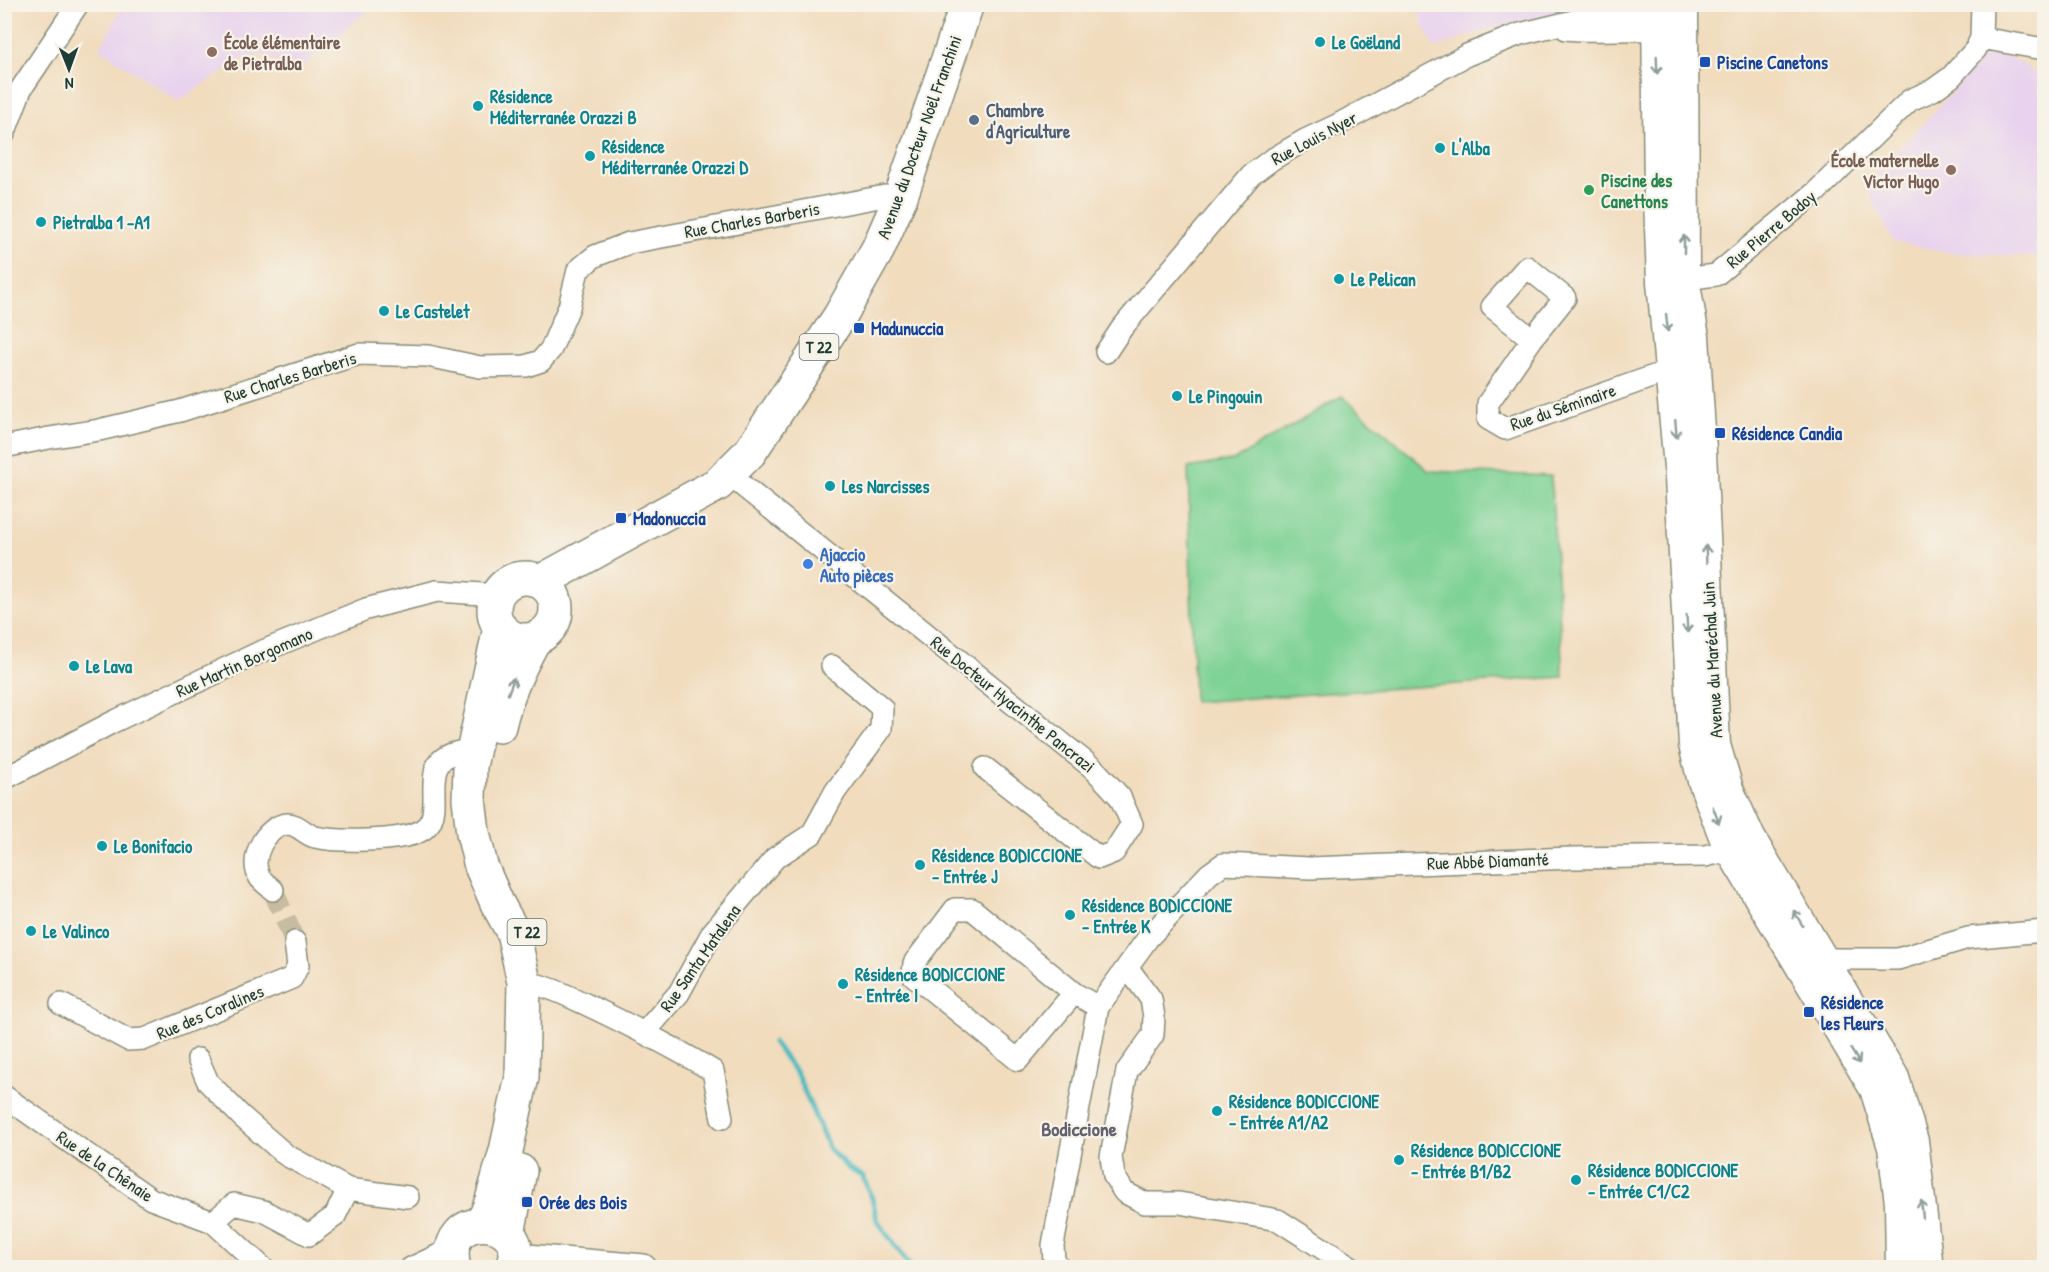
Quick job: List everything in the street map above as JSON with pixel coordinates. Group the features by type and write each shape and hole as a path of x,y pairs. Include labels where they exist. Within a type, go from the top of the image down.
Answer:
{"main road":[{"name":"Avenue du Docteur Noël Franchini","path":"540,582 718,484 750,452 840,316 878,249 901,196 966,4"},
{"name":"Avenue du Maréchal Juin","path":"1670,14 1684,279 1694,337 1683,368"},
{"name":"Avenue du Maréchal Juin","path":"1670,14 1662,282 1701,431 1716,745 1740,844 1811,963 1875,1089 1893,1147 1900,1203 1900,1268"},
{"path":"521,578 540,582 554,597 555,618 543,635 534,640 514,639 500,628 493,612 497,595 511,581 521,578"},
{"name":"T 22","path":"500,628 470,766 469,799 473,833 482,866 497,903 513,932 532,983"},
{"name":"T 22","path":"504,1245 486,1216 506,1151 522,1077 532,983 528,934 497,852 489,822 487,793 490,761 502,710 519,665 534,640"},
{"name":"Avenue du Maréchal Juin","path":"1811,963 1894,1078 1913,1141 1928,1268"},
{"path":"453,1258 456,1239 470,1226 504,1245"}],"street":[{"path":"4,134 21,89 78,4"},
{"path":"1982,4 1982,38 2044,49"},
{"name":"Rue Louis Nyer","path":"1106,352 1122,328 1251,175 1270,160 1467,55 1520,34 1586,18 1670,14"},
{"name":"Rue Pierre Bodoy","path":"1684,279 1716,275 1816,192 1910,100 1933,90 1951,77 1976,49 1982,38"},
{"name":"Rue Charles Barberis","path":"4,447 99,430 180,411 359,354 428,356 480,367 526,366 541,361 551,349 569,307 578,270 595,256 629,243 885,196 901,196"},
{"name":"Rue du Séminaire","path":"1532,339 1488,403 1488,419 1505,429 1683,368"},
{"name":"Rue Docteur Hyacinthe Pancrazi","path":"729,474 1094,770 1120,797 1132,824 1114,852 1099,858 985,768"},
{"name":"Rue Martin Borgomano","path":"4,779 113,722 248,658 366,609 437,591 497,595"},
{"name":"Rue Santa Matalena","path":"645,1032 679,993 712,933 775,858 812,834 835,792 881,729 882,708 832,666"},
{"path":"273,890 259,876 256,860 261,843 275,829 285,824 300,826 312,836 338,840 404,836 419,832 431,821 435,770 439,762 457,751 474,749"},
{"name":"Rue Abbé Diamanté","path":"1127,967 1156,930 1209,874 1223,864 1321,867 1705,856 1740,844"},
{"path":"1074,993 1018,1060 913,975 914,963 956,909 972,909 1074,993 1098,1007"},
{"path":"1811,963 1832,959 1898,959 1968,938 2044,931"},
{"name":"Rue des Coralines","path":"61,1004 128,1040 146,1039 292,978 298,966 295,942"},
{"path":"1060,1268 1054,1261 1053,1245 1098,1007 1127,967 1151,999 1154,1017 1153,1035 1127,1071 1111,1157 1114,1176 1124,1192 1145,1203 1179,1203 1278,1220 1353,1268"},
{"path":"532,983 645,1032 713,1071 722,1118"},
{"path":"198,1059 208,1082 241,1116 286,1155 348,1189 408,1197"},
{"name":"Rue de la Chênaie","path":"4,1096 151,1199 213,1222 263,1268"},
{"path":"213,1222 234,1204 264,1211 309,1235 335,1216 348,1189"},
{"path":"504,1245 644,1264 647,1268"},
{"path":"411,1268 453,1258"}],"shaded area":[{"name":"École élémentaire de Pietralba","path":"123,5 374,5 299,70 262,54 244,58 178,101 100,49"},
{"path":"1415,5 1590,5 1484,30 1434,48"},
{"name":"École maternelle Victor Hugo","path":"1989,52 2004,54 2025,65 2044,82 2044,257 1953,253 1893,242 1866,186"}],"green space":[{"path":"1342,396 1429,471 1551,476 1563,677 1194,702 1188,468 1235,460"}],"waterway":[{"path":"773,1042 797,1074 829,1149 848,1168 863,1177 872,1198 877,1220 911,1268"}],"tunnel":[{"path":"273,890 295,942"}],"place":[{"name":"Le Goëland","path":"1320,42"},
{"name":"École élémentaire de Pietralba","path":"212,52"},
{"name":"Piscine Canetons","path":"1705,62"},
{"name":"Résidence Méditerranée Orazzi B","path":"478,106"},
{"name":"Chambre d'Agriculture","path":"974,120"},
{"name":"L'Alba","path":"1440,148"},
{"name":"Résidence Méditerranée Orazzi D","path":"590,156"},
{"name":"École maternelle Victor Hugo","path":"1951,170"},
{"name":"Piscine des Canettons","path":"1589,190"},
{"name":"Pietralba 1 -A1","path":"41,222"},
{"name":"Le Pelican","path":"1339,279"},
{"name":"Le Castelet","path":"384,311"},
{"name":"Madunuccia","path":"859,328"},
{"name":"Le Pingouin","path":"1177,396"},
{"name":"Résidence Candia","path":"1720,433"},
{"name":"Les Narcisses","path":"830,486"},
{"name":"Madonuccia","path":"621,518"},
{"name":"Ajaccio Auto pièces","path":"808,564"},
{"name":"Le Lava","path":"74,666"},
{"name":"Le Bonifacio","path":"102,846"},
{"name":"Résidence BODICCIONE - Entrée J","path":"920,865"},
{"name":"Résidence BODICCIONE - Entrée K","path":"1070,915"},
{"name":"Le Valinco","path":"31,931"},
{"name":"Résidence BODICCIONE - Entrée I","path":"843,984"},
{"name":"Résidence les Fleurs","path":"1809,1012"},
{"name":"Résidence BODICCIONE - Entrée A1/A2","path":"1217,1111"},
{"name":"Résidence BODICCIONE - Entrée B1/B2","path":"1399,1160"},
{"name":"Résidence BODICCIONE - Entrée C1/C2","path":"1576,1180"},
{"name":"Orée des Bois","path":"527,1202"}],"district":[{"name":"Bodiccione","path":"1079,1128"}]}
